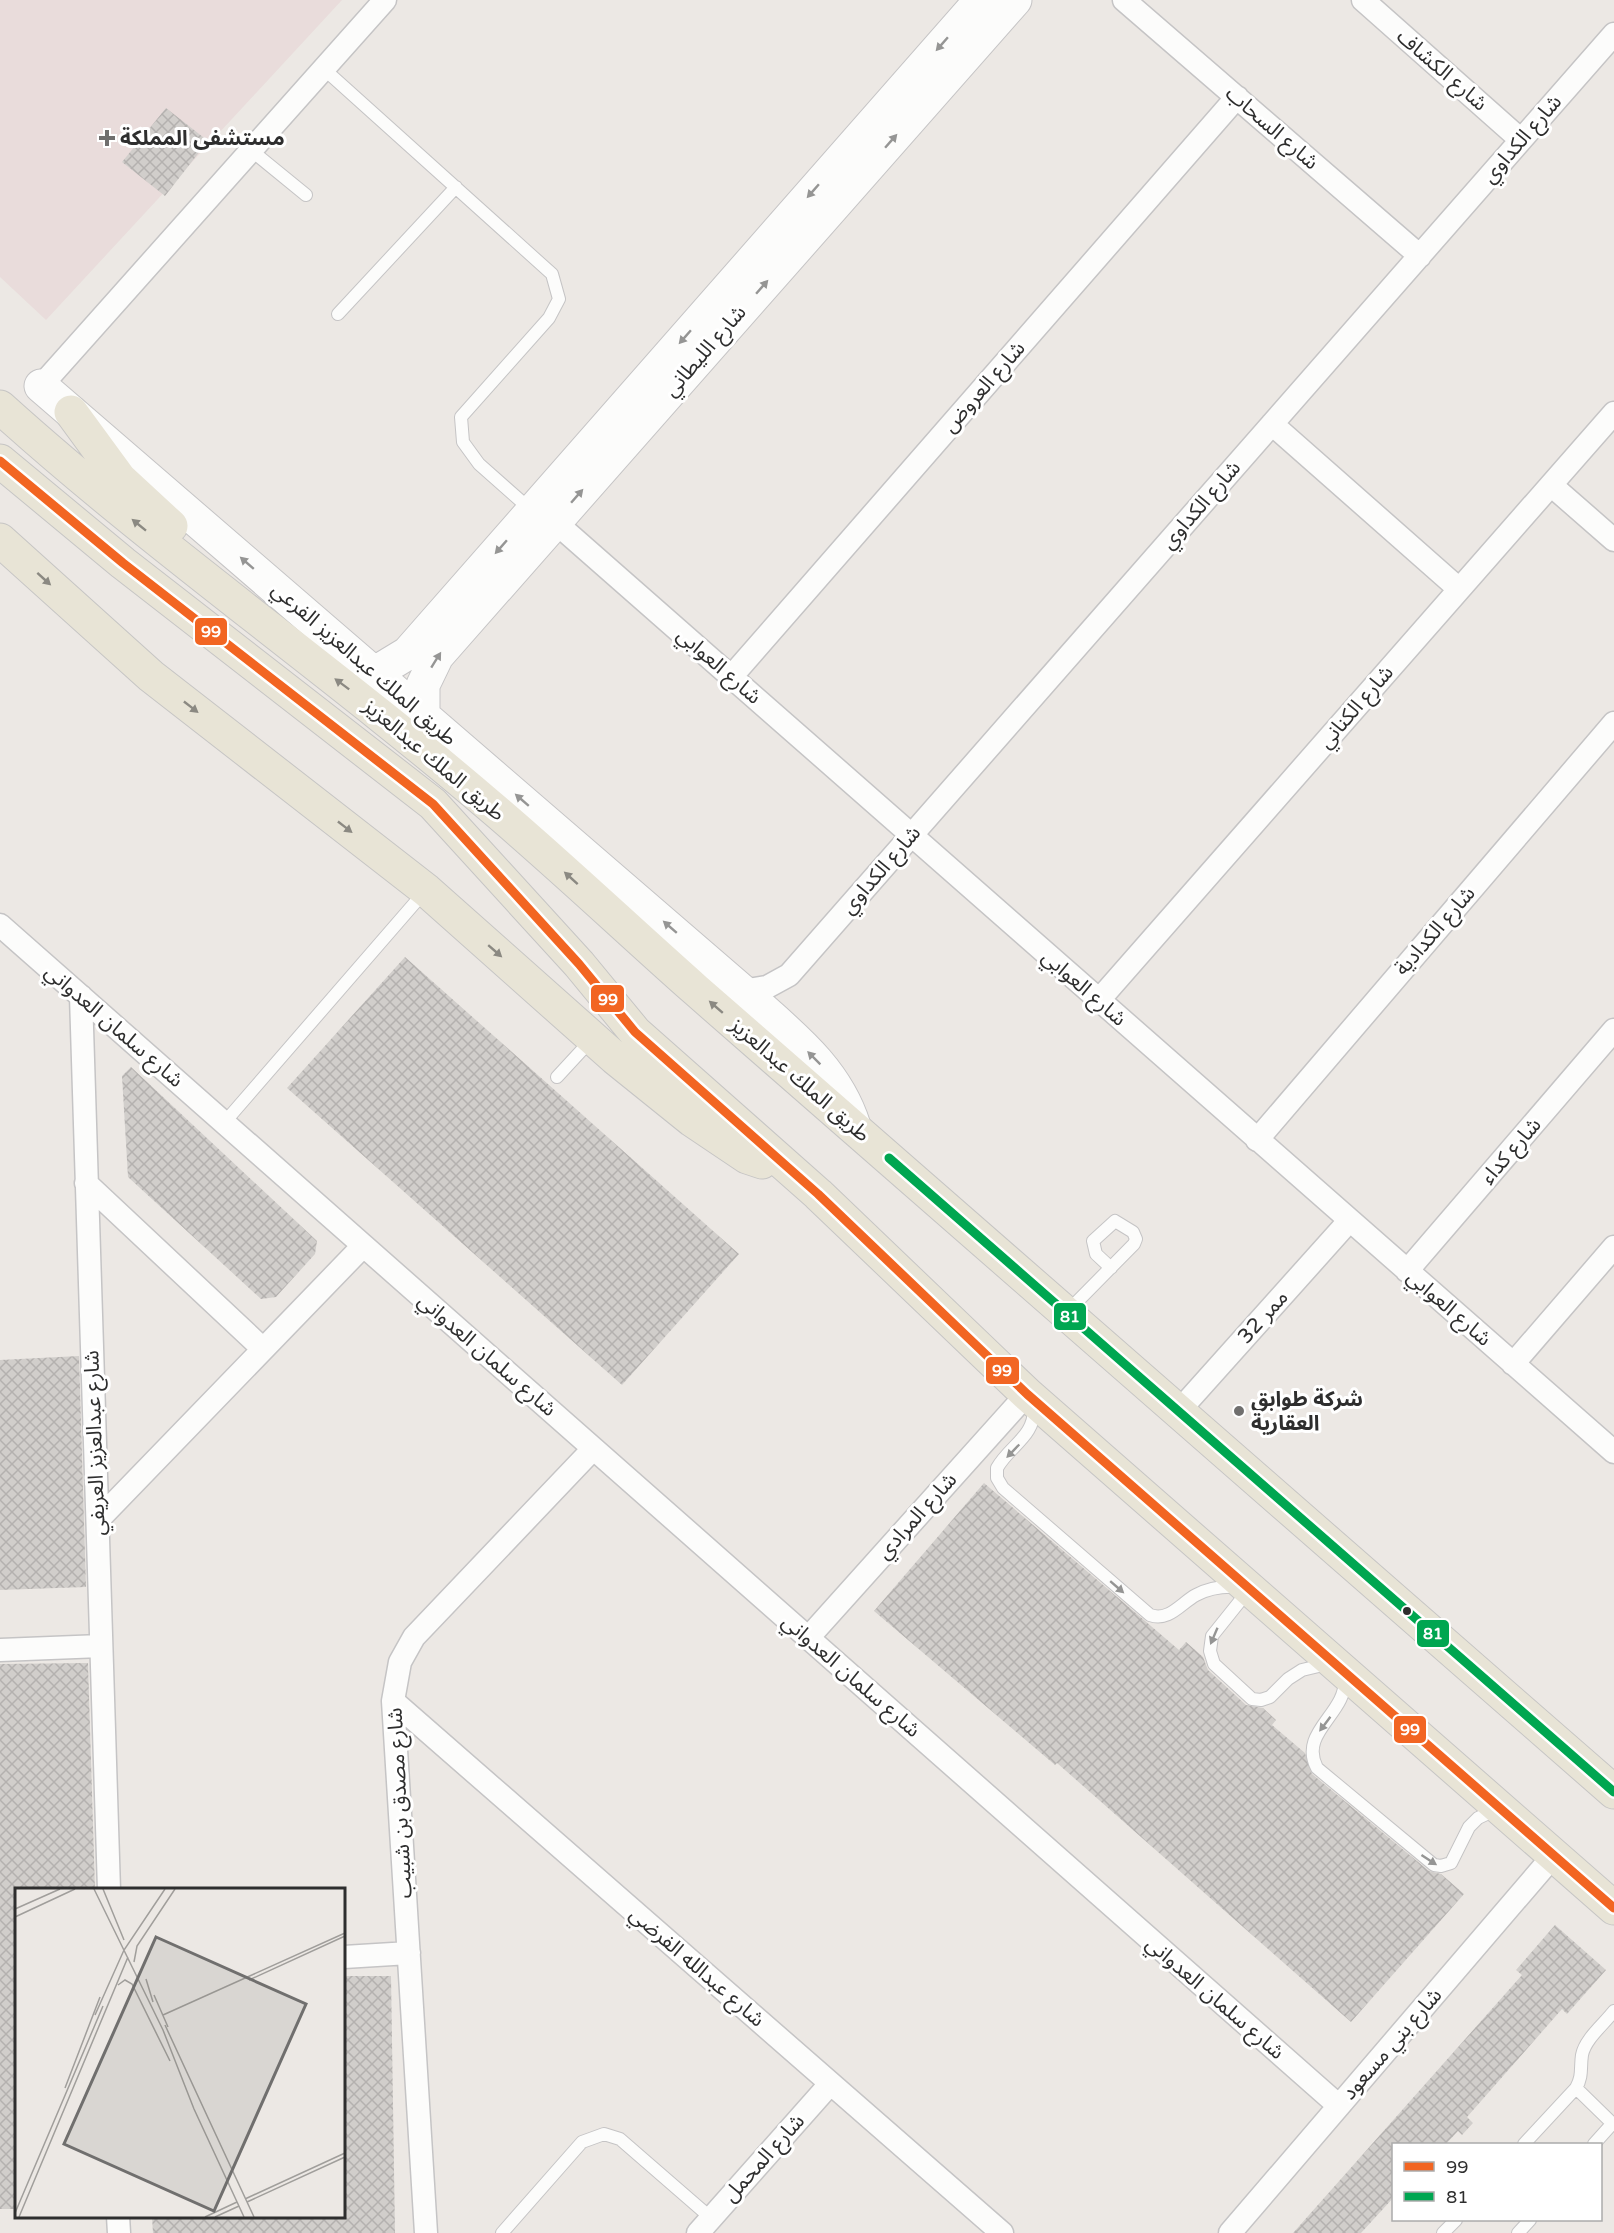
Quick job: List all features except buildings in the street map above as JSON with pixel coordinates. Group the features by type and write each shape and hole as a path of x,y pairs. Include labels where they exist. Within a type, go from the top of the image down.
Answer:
{"main road":[{"name":"طريق الملك عبدالعزيز","path":"0,407 66,467 228,597 380,714 493,808 693,987 1614,1792"},
{"path":"71,412 120,479 179,533 228,597"},
{"name":"طريق الملك عبدالعزيز","path":"0,461 123,563 433,804 579,964 635,1032 793,1173 1030,1397 1554,1855 1613,1913"},
{"path":"0,540 151,676 426,891 593,1038 692,1120 747,1157 793,1173"}],"street":[{"path":"41,386 385,0"},
{"name":"شارع الليطاني","path":"423,715 423,685 437,656 544,517 981,0"},
{"name":"شارع الليطاني","path":"375,674 408,653 544,517 1015,0"},
{"name":"شارع السحاب","path":"1124,0 1420,256"},
{"name":"شارع الكشاف","path":"1363,0 1521,140"},
{"name":"شارع الكداوي","path":"742,991 767,987 789,975 1614,34"},
{"name":"شارع العروض","path":"731,677 1237,97"},
{"name":"طريق الملك عبدالعزيز الفرعي","path":"41,386 742,991 828,1073 848,1107 854,1126"},
{"name":"شارع الكناني","path":"1099,1000 1614,414"},
{"path":"1272,424 1460,589"},
{"path":"1551,485 1614,540"},
{"name":"شارع العوابي","path":"544,517 731,677 1614,1452"},
{"name":"شارع الكدادية","path":"1257,1140 1614,723"},
{"name":"شارع سلمان العدواني","path":"0,926 1339,2106"},
{"name":"شارع الكداوي","path":"779,1025 781,999 789,975"},
{"name":"شارع عبدالعزيز العريفي","path":"81,996 109,1888"},
{"name":"شارع كداء","path":"1407,1271 1614,1030"},
{"path":"86,1183 263,1349"},
{"name":"ممر 32","path":"1178,1412 1349,1221"},
{"path":"98,1520 363,1246"},
{"path":"1513,1364 1614,1247"},
{"name":"شارع المرادي","path":"808,1638 1030,1397"},
{"name":"شارع مصدق بن شبيب","path":"426,2233 393,1701 400,1662 414,1637 593,1449"},
{"path":"0,1650 101,1646"},
{"name":"شارع عبدالله الفرضي","path":"393,1701 1002,2233"},
{"name":"شارع بني مسعود","path":"1230,2233 1554,1855"},
{"path":"345,1957 409,1953"},
{"name":"شارع المحمل","path":"705,2226 830,2084"},
{"path":"118,2218 119,2233"}],"lane":[{"path":"324,69 552,274 559,299 549,318 461,417 463,442 479,464 544,517"},
{"path":"252,151 306,195"},
{"path":"338,314 456,187"},
{"path":"224,1123 426,891"},
{"path":"557,1077 593,1038"},
{"path":"1066,1313 1111,1268"},
{"path":"1030,1397 1031,1427 998,1468 997,1478 1003,1488 1150,1616 1164,1617 1198,1594 1209,1590 1248,1589"},
{"path":"1248,1589 1216,1629 1210,1651 1214,1664 1252,1699 1261,1700 1270,1697 1288,1679 1302,1670 1339,1667 1345,1682 1340,1703 1312,1744 1312,1760 1317,1768 1434,1865 1441,1866 1451,1863 1469,1827 1478,1818 1500,1808"},
{"path":"1526,2143 1576,2088 1582,2078 1584,2049 1612,2018"},
{"path":"1576,2088 1613,2124 1596,2143"},
{"path":"502,2233 582,2142 604,2134 620,2139 705,2226"},
{"path":"1443,2233 1455,2221"},
{"path":"1518,2233 1529,2221"}],"shaded area":[{"name":"مستشفى المملكة","path":"0,0 342,0 46,320 0,277"}],"transit line":[{"name":"99","path":"0,461 123,563 433,804 579,964 635,1032 818,1194 1027,1394 1614,1908"},
{"name":"81","path":"889,1158 1614,1792"}],"place":[{"name":"مستشفى المملكة","path":"107,138"},
{"name":"شركة طوابق العقارية","path":"1239,1411"}]}
